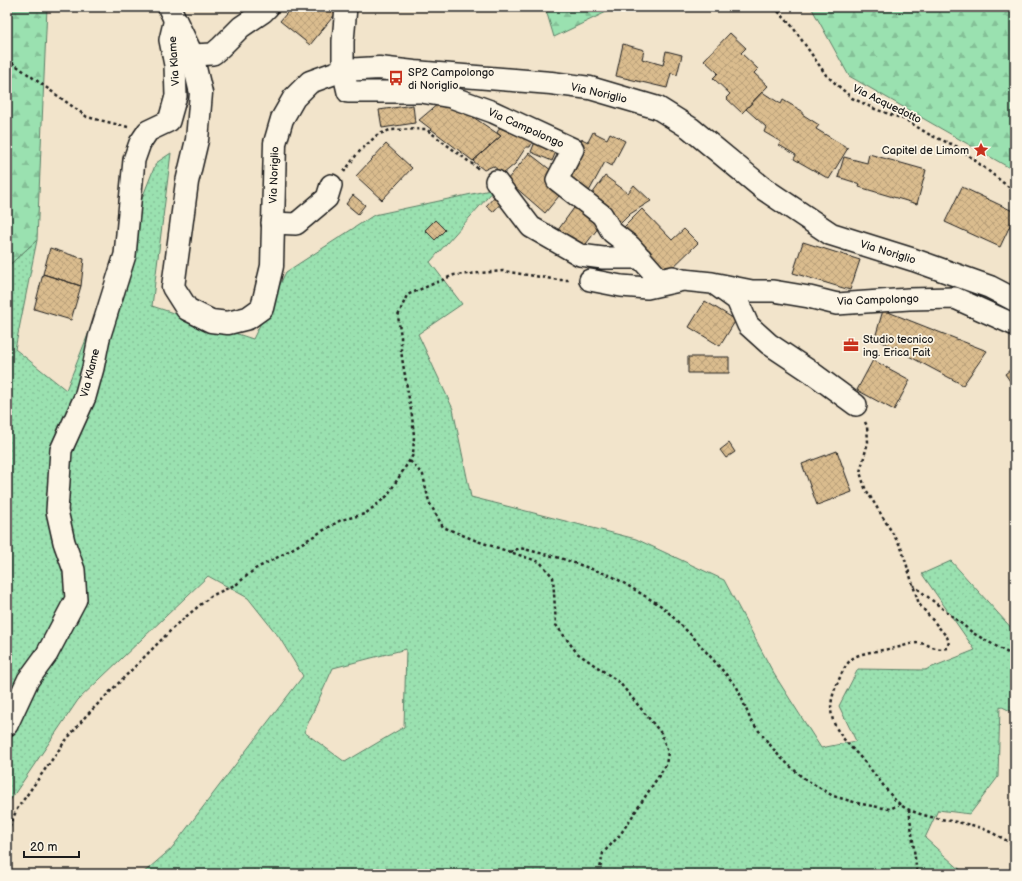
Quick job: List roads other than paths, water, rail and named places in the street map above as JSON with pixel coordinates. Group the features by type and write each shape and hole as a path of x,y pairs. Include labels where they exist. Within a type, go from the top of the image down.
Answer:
{"main road":[{"name":"Via Noriglio","path":"172,13 192,55 201,93 197,140 187,182 173,287 187,309 211,321 228,323 248,318 262,308 272,266 275,143 282,120 294,98 310,82 342,70 379,68 551,83 590,88 658,108 690,128 764,189 831,234 914,260 982,284 1015,300"}],"street":[{"name":"Via Klame","path":"192,55 213,54 241,27 268,7"},
{"path":"342,70 346,7"},
{"name":"Via Klame","path":"7,725 28,680 47,654 76,599 74,570 64,542 57,511 61,450 85,397 99,338 125,255 134,160 140,143 148,131 169,121 176,96 175,65 170,40 172,13"},
{"name":"Via Campolongo","path":"342,70 348,92 421,92 451,97 493,112 573,149 557,180 602,215 612,232 630,246 660,280 673,277 683,280 712,283 752,291 773,291 810,297 837,304 909,299 955,298 1015,325"},
{"path":"496,181 531,227 580,255 603,258 641,258"},
{"path":"272,223 296,224 327,198 331,185"},
{"name":"Via Campolongo","path":"590,280 621,286 647,288 683,280"},
{"name":"Via Campolongo","path":"712,283 738,300 748,325 769,344 856,405"}],"place":[{"name":"SP2 Campolongo di Noriglio","path":"396,78"},
{"name":"Capitel de Limom","path":"981,150"},
{"name":"Studio tecnico ing. Erica Fait","path":"851,345"}]}
